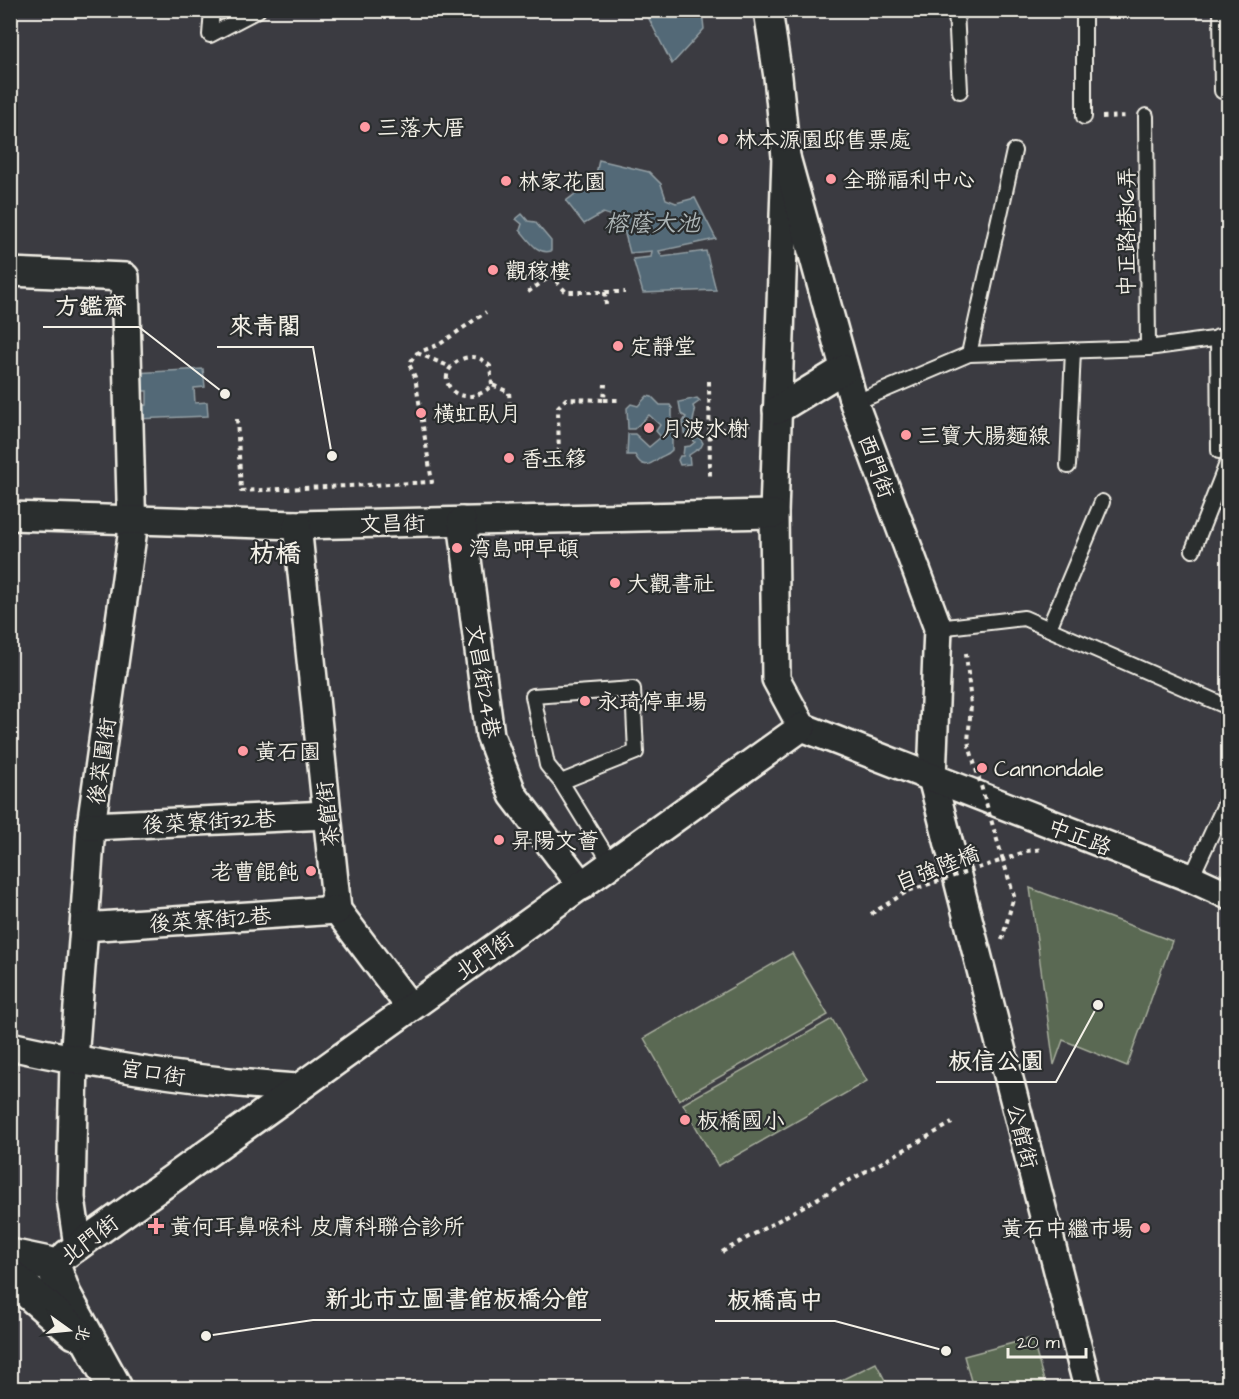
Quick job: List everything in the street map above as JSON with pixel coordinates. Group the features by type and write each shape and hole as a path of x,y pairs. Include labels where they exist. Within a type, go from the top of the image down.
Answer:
{"street":[{"name":"西門街","path":"768,10 786,157 854,403 950,627 932,778"},
{"name":"西門街","path":"786,157 767,415 774,514 776,678 802,727"},
{"name":"後菜園街","path":"10,272 125,276 132,536 91,826 74,1060 71,1197 78,1246"},
{"path":"767,415 844,369"},
{"name":"文昌街","path":"10,516 297,525 774,514"},
{"name":"文昌街24巷","path":"462,521 490,735 513,795 582,886"},
{"name":"茶館街","path":"297,525 337,910"},
{"path":"802,727 932,778"},
{"name":"北門街","path":"53,1265 296,1088 612,865 802,727"},
{"name":"中正路","path":"932,778 1191,878 1228,895"},
{"name":"公館街","path":"932,778 1088,1389"},
{"name":"後菜寮街32巷","path":"91,826 327,815"},
{"path":"337,910 410,1007"},
{"name":"後菜寮街2巷","path":"84,927 337,910"},
{"name":"宮口街","path":"10,1046 74,1060 224,1083 296,1088"},
{"path":"10,1256 53,1265 64,1295 115,1389"},
{"path":"10,1276 95,1349"}],"lane":[{"path":"212,10 210,35 258,10"},
{"path":"956,10 960,91"},
{"path":"1084,10 1084,117"},
{"path":"1221,10 1221,91"},
{"name":"中正路1巷16弄","path":"1146,116 1148,348"},
{"path":"969,354 1014,152"},
{"path":"854,403 969,354 1148,348 1223,337 1224,456 1193,550"},
{"path":"1068,466 1073,350"},
{"path":"1049,628 1102,502"},
{"path":"950,627 1024,618 1228,707"},
{"path":"561,782 636,752 633,689 533,696 547,765 561,782 612,865"},
{"path":"1191,878 1228,798"}],"path":[{"path":"1084,117 1146,116"},
{"path":"544,268 566,292 625,292"},
{"path":"528,292 551,276"},
{"path":"605,292 606,305"},
{"path":"237,419 241,491 432,482 415,376 409,364 417,354 440,344 486,312"},
{"path":"417,354 451,367"},
{"path":"473,357 490,366 492,384 487,391 477,396 465,397 453,390 447,383 447,373 455,362 473,357"},
{"path":"710,381 710,477"},
{"path":"492,384 509,392 510,406"},
{"path":"604,400 605,384"},
{"path":"542,462 559,462 558,407 566,399 621,400"},
{"path":"709,429 738,429 767,415"},
{"name":"自強陸橋","path":"871,915 908,891 1003,860 968,742 971,705 950,627"},
{"path":"1014,896 1003,860 1027,851"},
{"path":"722,1252 952,1123"}],"green space":[{"path":"1030,888 1172,941 1127,1066 1063,1040 1054,1065"},
{"path":"792,953 828,1015 679,1100 644,1038"},
{"path":"832,1019 867,1081 718,1166 683,1104"},
{"path":"1032,1338 1046,1388 973,1388 964,1356"},
{"path":"876,1363 889,1388 825,1388"}],"water":[{"path":"645,11 702,11 704,29 672,64"},
{"name":"榕蔭大池","path":"599,160 649,172 661,184 666,199 676,203 695,198 716,239 659,251 662,257 706,251 716,290 643,293 633,259 651,257 652,251 630,253 621,219 603,213 584,224 566,201 595,179"},
{"path":"522,214 528,221 535,222 551,241 551,251 537,249 520,230 522,224 516,219"},
{"path":"203,369 205,387 194,388 195,403 207,402 208,416 136,419 136,406 147,405 147,391 134,391 134,373"},
{"path":"647,396 652,397 660,405 670,405 672,408 672,450 646,465 640,462 635,455 627,455 628,434 635,434 649,447 661,437 656,431 660,425 649,415 634,429 628,429 627,408 631,404 638,406"},
{"path":"697,398 700,401 693,406 695,411 692,426 698,431 696,436 703,443 689,455 690,464 680,465 678,460 680,456 683,456 684,447 695,442 684,433 683,422 686,417 681,414 679,402"}],"place":[{"name":"三落大厝","path":"365,127"},
{"name":"林本源園邸售票處","path":"723,139"},
{"name":"全聯福利中心","path":"831,179"},
{"name":"林家花園","path":"506,181"},
{"name":"觀稼樓","path":"493,270"},
{"name":"定靜堂","path":"618,346"},
{"name":"方鑑齋","path":"225,394"},
{"name":"橫虹臥月","path":"421,413"},
{"name":"月波水榭","path":"649,428"},
{"name":"三寶大腸麵線","path":"906,435"},
{"name":"來青閣","path":"332,456"},
{"name":"香玉簃","path":"509,458"},
{"name":"湾島呷早頓","path":"457,548"},
{"name":"大觀書社","path":"615,583"},
{"name":"永琦停車場","path":"585,701"},
{"name":"黃石園","path":"243,751"},
{"name":"Cannondale","path":"982,768"},
{"name":"昇陽文薈","path":"499,840"},
{"name":"老曹餛飩","path":"311,871"},
{"name":"板信公園","path":"1098,1005"},
{"name":"板橋國小","path":"685,1120"},
{"name":"黃何耳鼻喉科 皮膚科聯合診所","path":"156,1226"},
{"name":"黃石中繼市場","path":"1145,1228"},
{"name":"新北市立圖書館板橋分館","path":"206,1336"},
{"name":"板橋高中","path":"946,1351"}],"district":[{"name":"枋橋","path":"275,553"}]}
